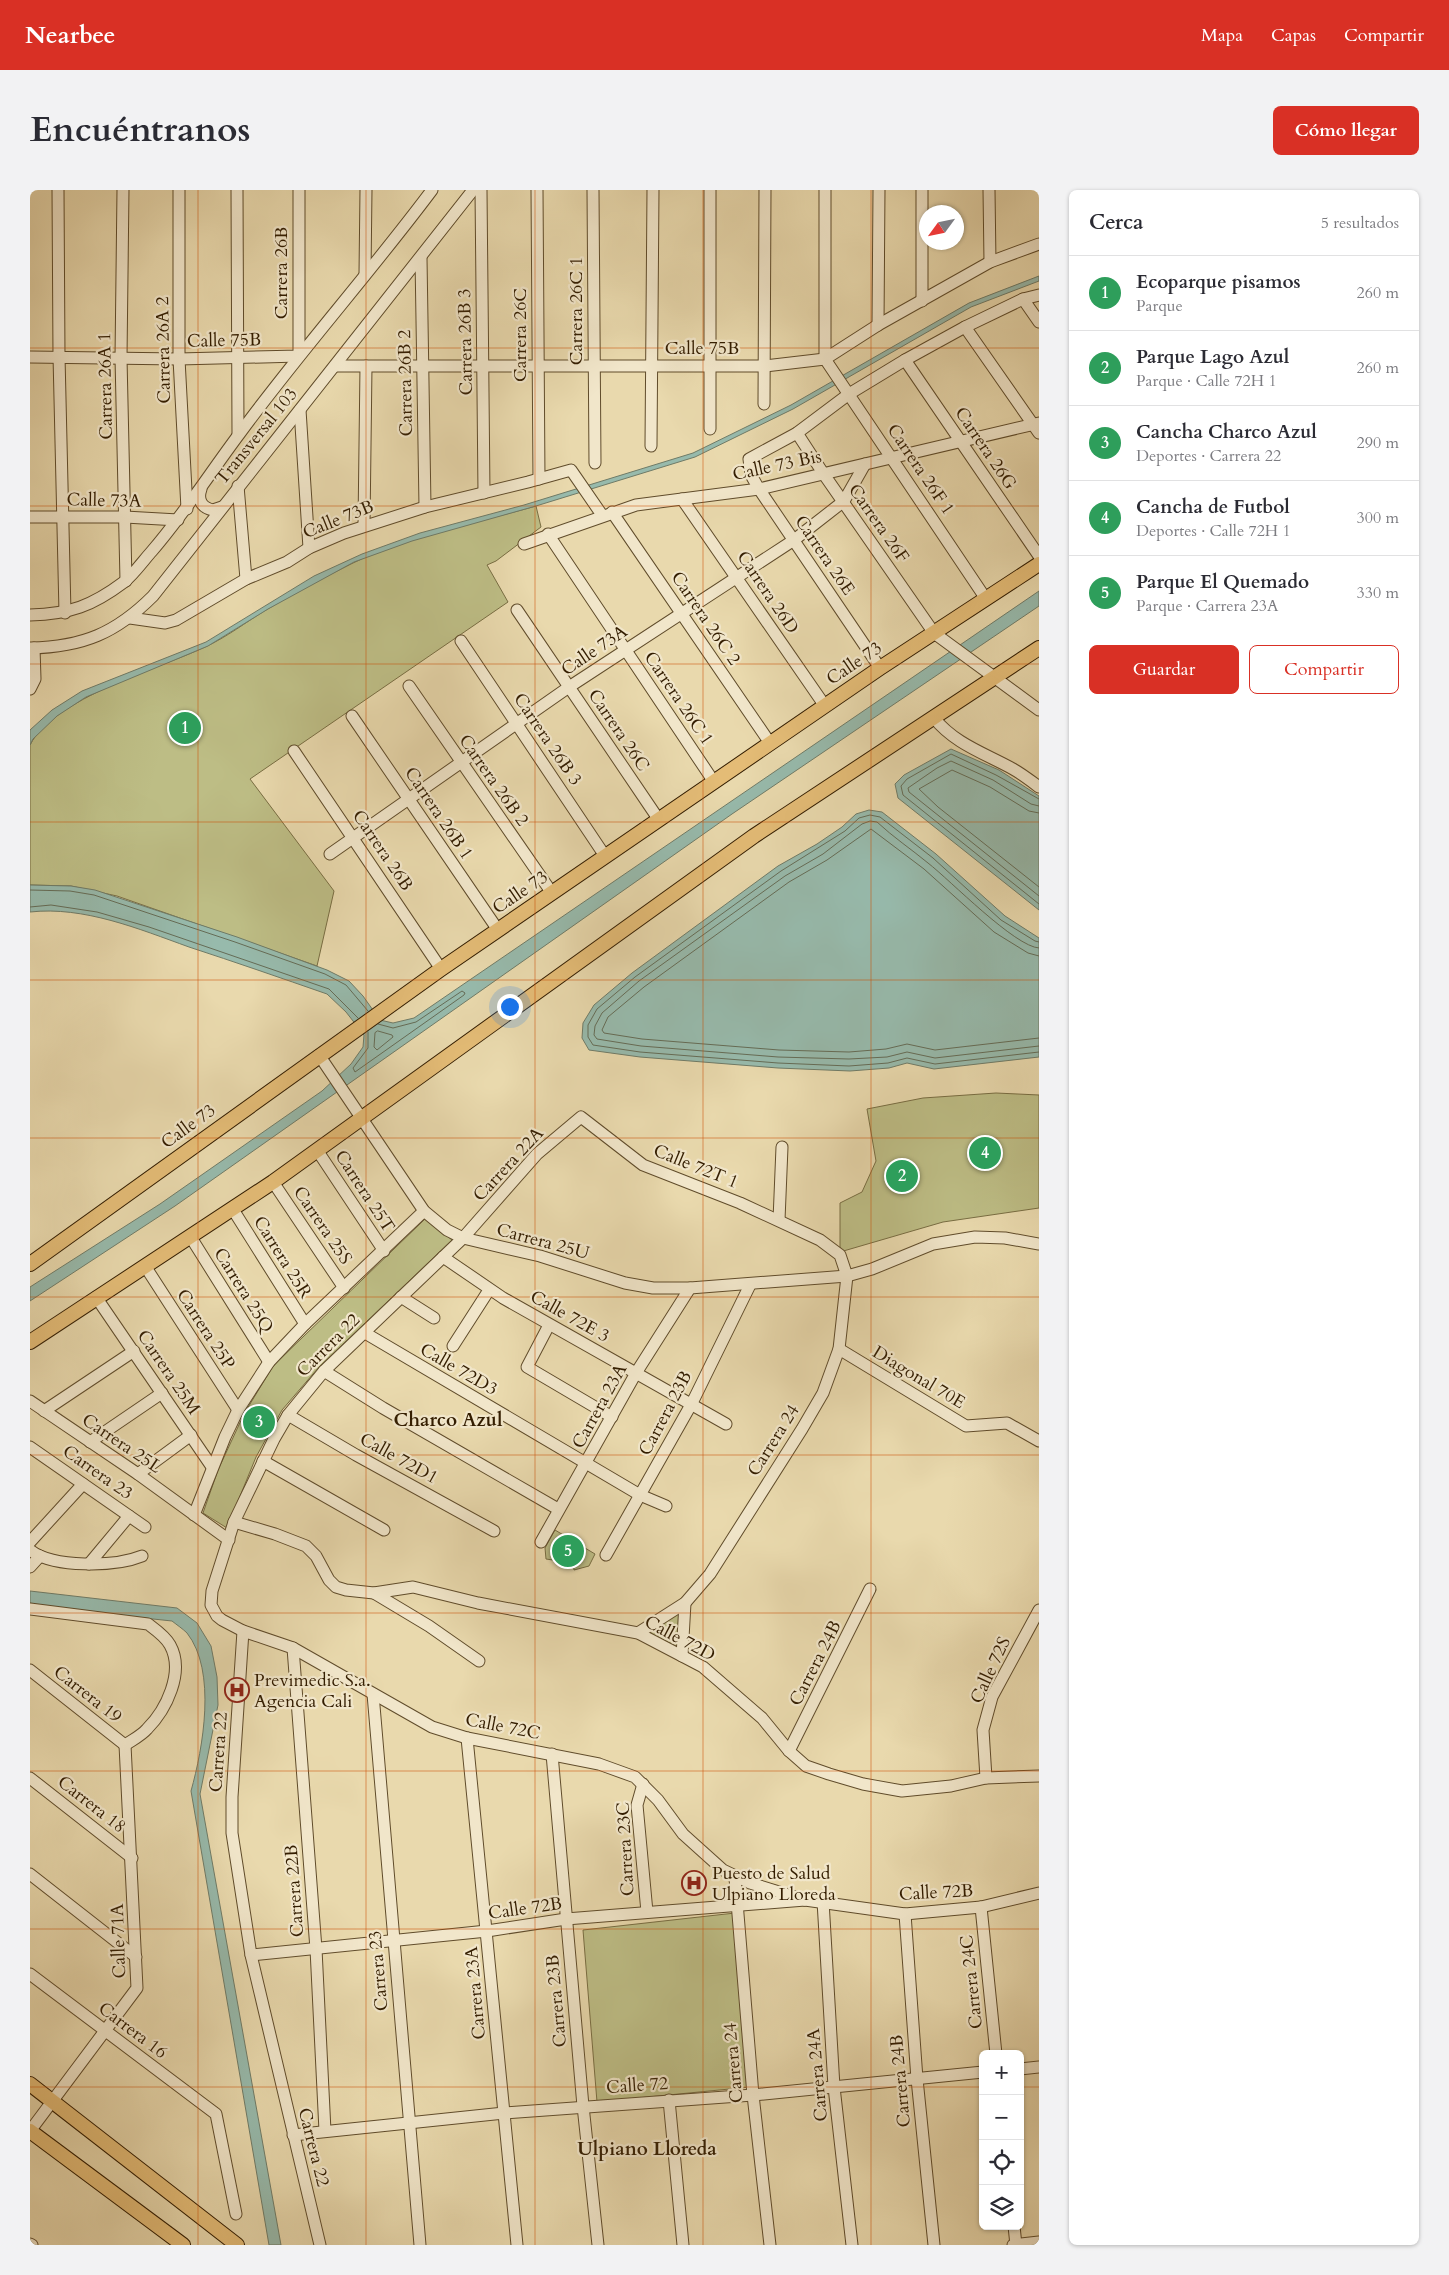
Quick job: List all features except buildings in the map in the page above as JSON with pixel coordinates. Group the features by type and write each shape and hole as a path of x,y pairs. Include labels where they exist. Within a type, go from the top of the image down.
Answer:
{"main road":[{"name":"Calle 73","path":"30,1264 441,969 880,668 939,637 986,599 1039,564"},
{"path":"30,1342 273,1182 317,1150 359,1114 754,836 1039,648"},
{"path":"30,2084 237,2245"},
{"path":"30,2131 183,2245"}],"street":[{"path":"58,190 59,356 65,613"},
{"name":"Carrera 26A 1","path":"123,190 121,358 126,581"},
{"name":"Carrera 26A 2","path":"179,190 178,358 187,509"},
{"path":"236,190 239,358 238,434"},
{"name":"Carrera 26B","path":"299,190 299,356"},
{"path":"365,274 366,190"},
{"path":"420,190 420,206"},
{"name":"Transversal 103","path":"33,615 65,613 96,600 126,581 187,509 238,434 432,190"},
{"name":"Transversal 103","path":"32,648 83,640 112,630 130,618 153,596 473,190"},
{"name":"Carrera 26B 3","path":"481,190 484,493"},
{"name":"Carrera 26C","path":"537,190 538,479"},
{"name":"Carrera 26C 1","path":"593,190 595,463"},
{"path":"651,446 653,190"},
{"path":"710,190 710,429"},
{"path":"764,404 765,190"},
{"path":"825,190 825,359"},
{"path":"878,325 879,190"},
{"path":"922,190 922,301"},
{"path":"988,190 990,262"},
{"name":"Calle 75B","path":"335,366 765,366 825,359 878,325 990,262 1039,244"},
{"name":"Carrera 26B 2","path":"421,258 424,507"},
{"path":"797,433 848,392 965,327 1023,299 1039,295"},
{"path":"1023,299 1039,322"},
{"path":"965,327 1037,426"},
{"name":"Calle 75B","path":"30,357 239,358 299,356"},
{"name":"Carrera 26F 1","path":"825,359 986,599"},
{"name":"Carrera 26G","path":"905,360 1039,556"},
{"path":"364,525 366,366"},
{"path":"300,410 309,548"},
{"name":"Calle 73 Bis","path":"524,544 548,534 636,505 759,488 960,441 1037,426"},
{"name":"Carrera 26E","path":"797,433 749,459 751,475 880,668"},
{"name":"Carrera 26F","path":"797,433 823,474 939,637"},
{"name":"Calle 73A","path":"330,854 569,687 794,540 844,501 865,464"},
{"name":"Calle 73B","path":"130,618 165,622 176,620 246,579 287,562 309,548 364,525 424,507 571,470"},
{"name":"Carrera 26C 2","path":"571,470 584,489 607,514 681,613 770,743"},
{"path":"238,486 246,579"},
{"path":"201,489 200,498 204,506 213,510 222,507"},
{"name":"Carrera 26D","path":"682,499 824,706"},
{"name":"Calle 73A","path":"30,517 124,517 178,520"},
{"name":"Carrera 26C 1","path":"548,534 714,782"},
{"path":"30,605 33,615"},
{"name":"Carrera 26C","path":"517,610 659,820"},
{"path":"939,637 1039,710"},
{"name":"Carrera 26B 3","path":"461,641 605,856"},
{"path":"30,689 35,679 32,648"},
{"name":"Carrera 26B 2","path":"409,686 461,764 552,893"},
{"name":"Carrera 26B 1","path":"352,716 498,930"},
{"path":"934,718 946,732 967,747 1015,770 1039,787"},
{"name":"Carrera 26B","path":"294,751 441,969"},
{"name":"Carrera 25U","path":"319,1055 424,1211 447,1230 463,1238 540,1256 625,1283 653,1288 690,1288 750,1285 847,1276 872,1269 933,1244 975,1237 1005,1238 1039,1244"},
{"name":"Calle 72T 1","path":"581,1117 643,1165 778,1220 820,1240 840,1255 845,1264 847,1276"},
{"name":"Carrera 22A","path":"463,1238 537,1154 581,1117"},
{"path":"778,1220 782,1147"},
{"name":"Carrera 25T","path":"317,1150 384,1251"},
{"name":"Carrera 25S","path":"273,1182 344,1288"},
{"name":"Carrera 25R","path":"232,1208 305,1324"},
{"name":"Carrera 22","path":"194,1515 212,1466 238,1410 269,1362 305,1324 424,1211"},
{"name":"Carrera 25Q","path":"190,1236 269,1362"},
{"name":"Carrera 22","path":"320,2245 251,1955 232,1833 232,1797 243,1631 217,1616 211,1605 212,1591 234,1522 263,1461 288,1415 324,1371 463,1238"},
{"name":"Calle 72E 3","path":"443,1257 489,1290 636,1374 692,1403 726,1424"},
{"name":"Carrera 25P","path":"145,1266 238,1410"},
{"name":"Carrera 24","path":"638,1633 685,1603 719,1560 802,1429 823,1393 839,1350 847,1276"},
{"name":"Carrera 23B","path":"606,1555 692,1403 750,1285"},
{"name":"Carrera 23A","path":"541,1542 636,1374 690,1288"},
{"path":"453,1346 489,1290"},
{"name":"Carrera 25M","path":"96,1297 212,1466"},
{"path":"401,1297 434,1318"},
{"path":"549,1325 527,1367 612,1417"},
{"name":"Calle 72D3","path":"365,1333 640,1495 666,1506"},
{"name":"Diagonal 70E","path":"839,1350 966,1426 1007,1424 1039,1441"},
{"path":"44,1411 134,1351"},
{"path":"324,1371 382,1408 558,1510"},
{"path":"90,1442 162,1393"},
{"name":"Carrera 25L","path":"30,1401 138,1474 229,1540"},
{"name":"Calle 72D1","path":"288,1415 494,1531"},
{"path":"138,1474 191,1435"},
{"name":"Carrera 23","path":"32,1452 83,1484 145,1527"},
{"path":"263,1461 384,1530"},
{"path":"30,1542 83,1484"},
{"path":"89,1564 129,1516"},
{"name":"Calle 72D","path":"234,1522 275,1534 306,1546 316,1556 329,1580 336,1587 374,1593 413,1587 478,1603 638,1633 702,1667 733,1691 762,1718 790,1751 806,1766 829,1774 863,1784 902,1791 951,1786 986,1778 1039,1776"},
{"path":"30,1567 35,1553 54,1560 89,1564 116,1564 142,1556"},
{"name":"Carrera 24B","path":"790,1751 870,1589"},
{"path":"374,1593 429,1626 478,1661"},
{"path":"682,1656 685,1603"},
{"path":"30,1609 148,1624 162,1634 171,1646 174,1660 174,1678 166,1704 146,1730 125,1745"},
{"name":"Calle 72S","path":"986,1778 983,1730 992,1697 1039,1610"},
{"name":"Calle 72C","path":"243,1631 293,1648 432,1727 467,1738 552,1754 621,1770 635,1777 658,1800 683,1834 701,1852 735,1878"},
{"name":"Carrera 22B","path":"293,1648 316,1949 325,2131"},
{"name":"Carrera 19","path":"30,1670 125,1745"},
{"name":"Carrera 23","path":"373,1694 420,2245"},
{"name":"Carrera 23A","path":"467,1738 517,2245"},
{"name":"Calle 71A","path":"30,2131 106,2032 137,1988 125,1745"},
{"name":"Carrera 23B","path":"552,1754 583,2106 598,2245"},
{"name":"Carrera 18","path":"30,1778 132,1858"},
{"name":"Carrera 23C","path":"643,1784 637,1805 646,1912"},
{"path":"30,1874 136,1957"},
{"name":"Carrera 24","path":"735,1878 754,2095 770,2245"},
{"name":"Calle 72B","path":"735,1878 805,1900"},
{"name":"Calle 72B","path":"251,1955 487,1931 566,1919 646,1912 805,1900 905,1914 981,1907 1039,1893"},
{"name":"Carrera 24A","path":"822,1901 834,2087 852,2245"},
{"name":"Carrera 24C","path":"981,1907 996,2050"},
{"name":"Carrera 24B","path":"905,1914 917,2079 934,2245"},
{"name":"Carrera 16","path":"30,1974 216,2114 236,2214"},
{"path":"1024,2068 1039,2067"},
{"name":"Calle 72","path":"293,2135 504,2113 754,2095 979,2072"},
{"path":"669,2100 683,2245"},
{"path":"1014,2230 1015,2245 1039,2242"}],"green space":[{"path":"536,506 541,527 496,561 487,565 508,602 250,779 334,891 317,966 117,896 71,886 30,885 30,745 42,728 61,713 84,699 135,675 213,643 298,591 375,553 443,530"},
{"path":"996,1093 1039,1095 1039,1208 943,1222 840,1252 840,1203 862,1192 876,1161 867,1109 923,1098"},
{"path":"425,1219 452,1240 319,1367 282,1410 256,1457 227,1528 203,1513 218,1470 244,1414 273,1366"},
{"path":"555,1530 595,1554 589,1566 574,1570 573,1563 546,1559 545,1548"},
{"path":"679,1612 678,1647 650,1634 648,1631"},
{"path":"735,1913 750,2087 597,2102 583,1930"}],"water":[{"path":"1039,276 1039,281 971,307 793,409 695,457 536,506 412,541 354,562 268,609 208,646 86,697 57,716 33,739 30,745 30,730 52,710 82,691 206,642 314,576 362,554 420,533 524,505 693,453 791,405 969,303"},
{"path":"1039,591 1039,606 732,814 175,1206 30,1301 30,1287 160,1204 322,1091 351,1064 363,1047 364,1035 346,1012 327,994 131,926 71,912 30,912 30,885 71,886 95,890 237,937 327,970 349,981 363,996 380,1020 393,1023 414,1018"},
{"path":"951,749 999,770 1039,796 1039,910 898,798 895,784 904,775"},
{"path":"869,810 882,812 936,854 1005,916 1039,938 1039,1057 934,1069 907,1063 889,1068 850,1071 778,1068 640,1057 589,1050 582,1038 583,1023 594,1005 632,973 778,866 817,844 842,827 856,814"},
{"path":"30,1591 177,1608 197,1623 211,1646 217,1677 218,1705 200,1794 281,2245 269,2245 191,1791 200,1754 205,1710 205,1688 202,1668 196,1649 187,1633 172,1621 30,1606"}],"place":[{"name":"Ecoparque pisamos","path":"185,728"},
{"name":"Cancha de Futbol","path":"985,1153"},
{"name":"Parque Lago Azul","path":"902,1176"},
{"name":"Cancha Charco Azul","path":"259,1422"},
{"name":"Parque El Quemado","path":"568,1551"},
{"name":"Previmedic S.a. Agencia Cali","path":"237,1690"},
{"name":"Puesto de Salud Ulpiano Lloreda","path":"694,1883"}],"district":[{"name":"Charco Azul","path":"448,1419"},
{"name":"Ulpiano Lloreda","path":"647,2148"}]}
